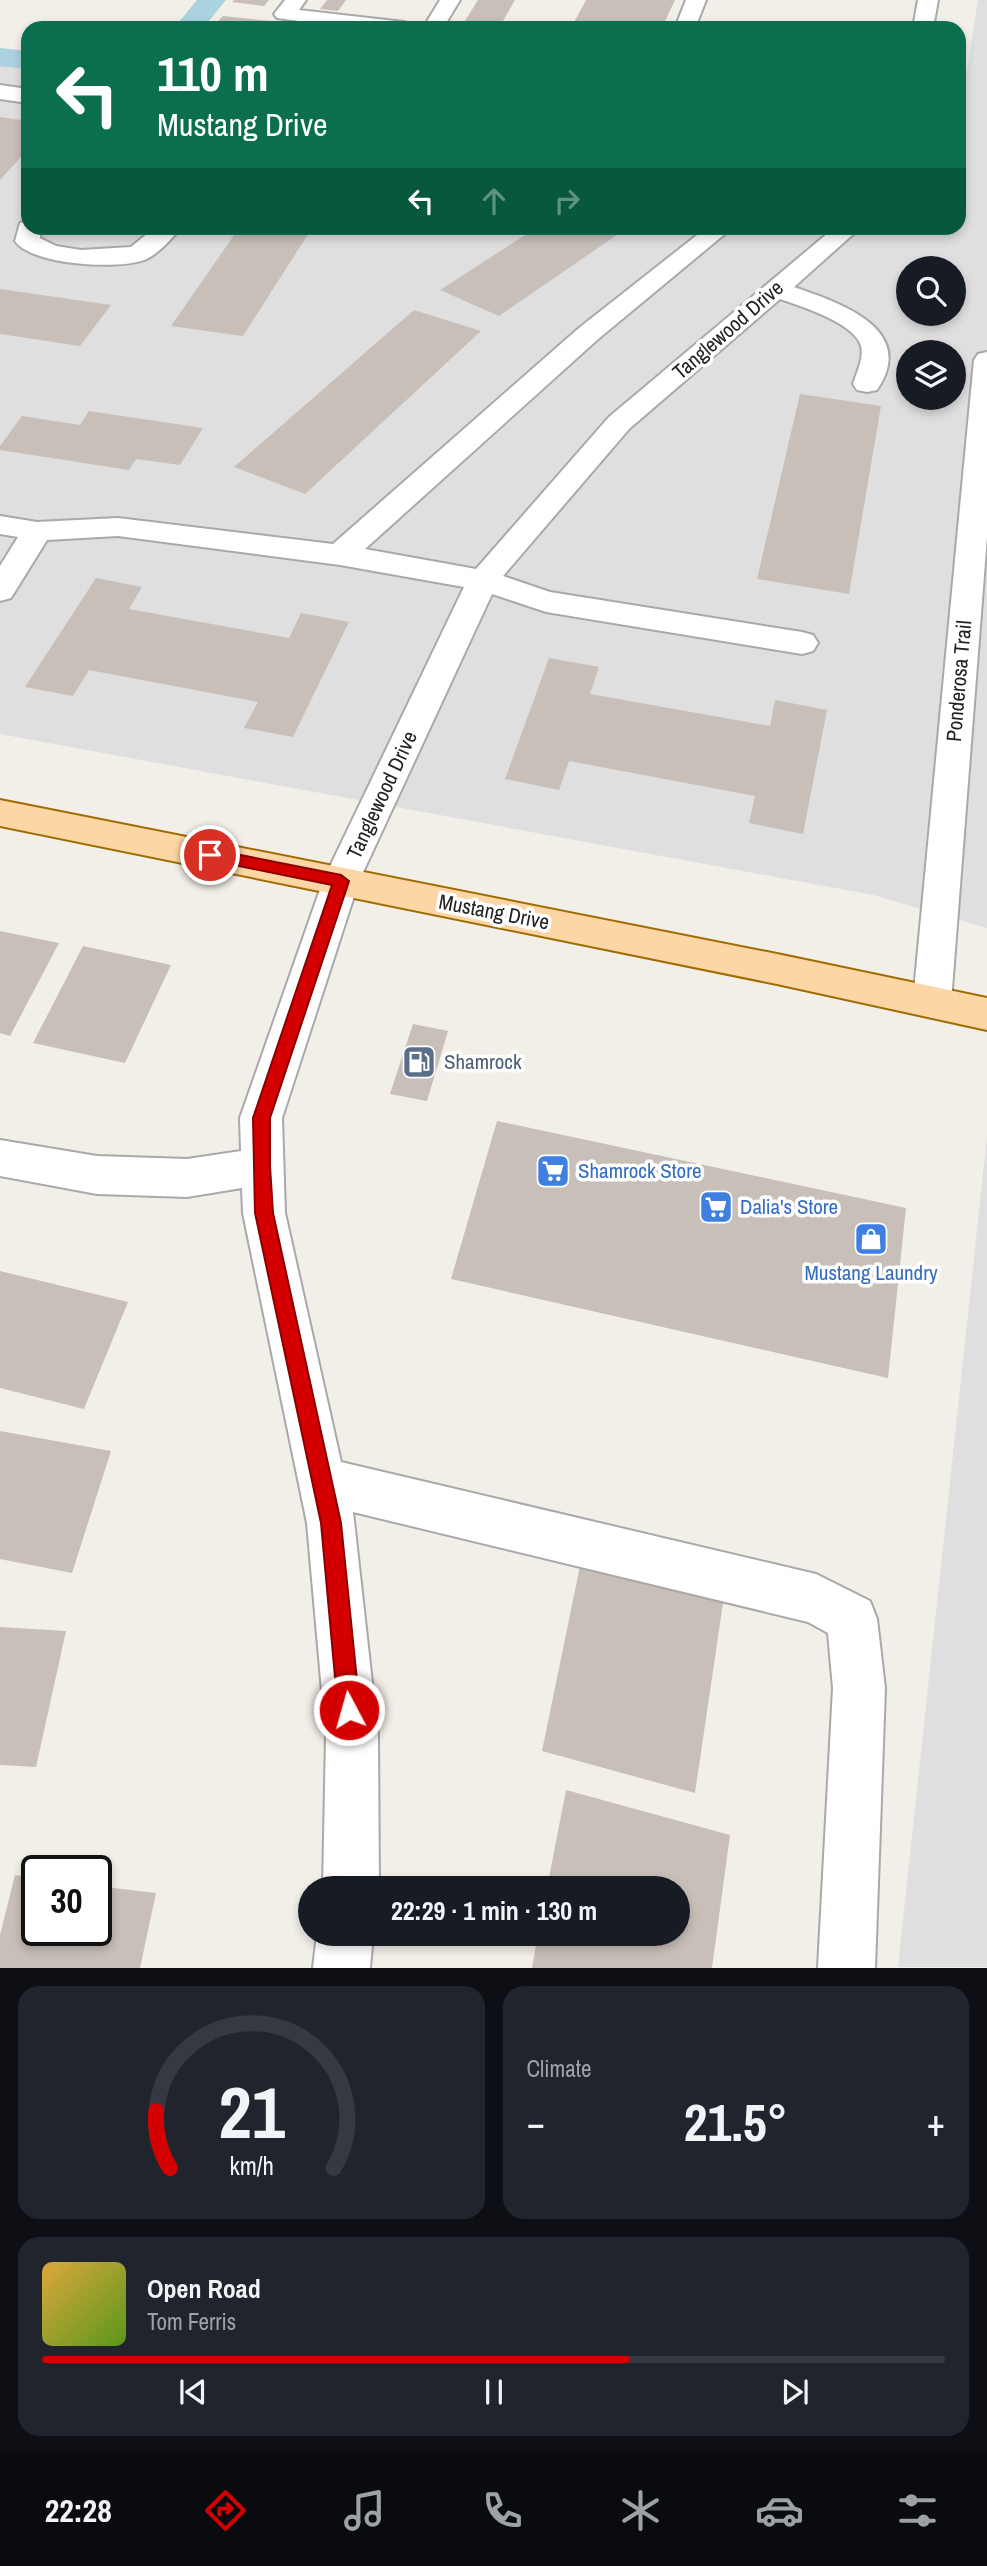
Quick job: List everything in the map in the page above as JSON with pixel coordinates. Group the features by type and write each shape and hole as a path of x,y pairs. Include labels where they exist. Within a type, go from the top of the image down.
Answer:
{"main road":[{"name":"Mustang Drive","path":"0,813 987,1014"}],"street":[{"path":"296,0 285,14 344,21"},
{"path":"437,21 450,0"},
{"path":"688,21 696,0"},
{"path":"924,21 928,0"},
{"path":"0,92 21,95"},
{"path":"28,235 27,241 50,252 81,257 138,254 160,235"},
{"path":"340,555 588,334 711,235"},
{"name":"Tanglewood Drive","path":"351,1876 352,1737 331,1523 264,1213 261,1118 341,881 483,580 619,423 840,235"},
{"path":"776,289 851,320 866,331 874,343 874,359 867,384"},
{"name":"Ponderosa Trail","path":"932,1002 987,360"},
{"path":"0,525 37,531 118,527 340,555 483,580 546,603 802,643"},
{"path":"0,591 37,531"},
{"path":"0,1157 97,1175 187,1178 261,1166"},
{"path":"322,1482 816,1599 852,1619 859,1688 846,1968"},
{"path":"341,1968 344,1946"}],"shaded area":[{"path":"978,0 987,0 987,928 873,895 0,734 0,65 21,67 21,235 966,235 966,77"},
{"path":"987,1137 987,1967 898,1967"}],"building":[{"path":"269,0 264,6 232,2"},
{"path":"327,0 346,0 338,11 320,9"},
{"path":"478,0 515,0 503,21 465,21"},
{"path":"586,0 675,0 665,21 575,21"},
{"path":"223,16 270,21 218,21"},
{"path":"0,117 21,120 21,157 0,180"},
{"path":"234,235 308,235 243,336 171,326"},
{"path":"525,235 617,235 499,316 440,290"},
{"path":"0,289 111,305 80,346 0,334"},
{"path":"414,310 481,331 305,494 234,467"},
{"path":"800,394 881,406 849,594 757,579"},
{"path":"89,411 203,428 180,465 136,459 129,470 0,450 0,446 22,416 80,425"},
{"path":"96,578 142,587 129,609 289,638 301,613 349,622 293,737 244,728 258,702 89,670 73,696 25,687"},
{"path":"549,658 599,667 590,694 770,726 775,700 827,710 803,834 749,823 755,796 569,761 559,790 505,779"},
{"path":"0,931 59,943 10,1036 0,1033"},
{"path":"83,946 171,965 125,1063 33,1043"},
{"name":"Shamrock","path":"413,1024 448,1031 427,1101 390,1094"},
{"path":"497,1121 906,1208 888,1378 451,1279"},
{"path":"0,1271 128,1302 84,1409 0,1388"},
{"path":"0,1431 111,1451 72,1573 0,1559"},
{"path":"580,1566 723,1603 695,1793 542,1751"},
{"path":"0,1627 66,1631 36,1767 0,1765"},
{"path":"566,1790 730,1835 712,1968 532,1968 536,1946 690,1946 690,1876 549,1876"},
{"path":"15,1875 21,1876 21,1946 112,1946 112,1888 156,1893 140,1968 0,1968 0,1935"}],"waterway":[{"path":"194,21 212,0"},
{"path":"0,57 21,59"}],"place":[{"name":"Shamrock","path":"419,1062"},
{"name":"Shamrock Store","path":"553,1171"},
{"name":"Dalia's Store","path":"716,1207"},
{"name":"Mustang Laundry","path":"871,1239"}],"route":[{"path":"210,855 341,881 261,1118 261,1166 264,1213 331,1523 349,1710"}]}
